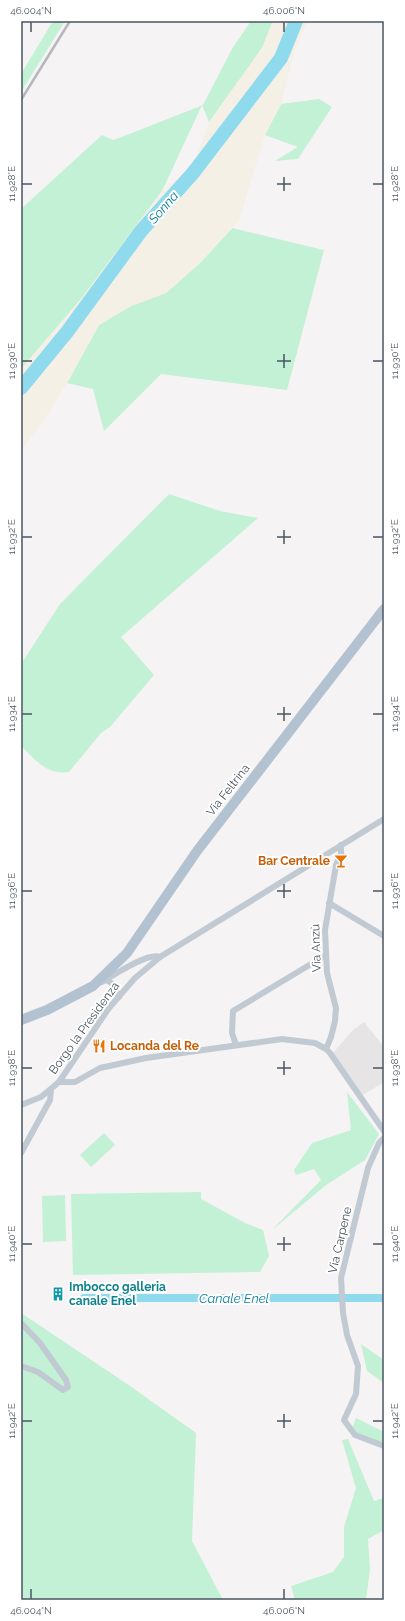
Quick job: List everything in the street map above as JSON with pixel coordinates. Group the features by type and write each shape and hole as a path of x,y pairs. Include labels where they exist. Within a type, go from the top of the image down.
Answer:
{"main road":[{"name":"Via Feltrina","path":"21,1020 47,1010 93,986 127,953 197,851 384,609"}],"street":[{"name":"Via Feltrina","path":"93,986 142,960 153,956 160,957 384,819"},
{"name":"Via Anzù","path":"326,1049 335,1021 336,1008 327,973 325,930 336,865 341,854 341,846"},
{"path":"329,903 384,936"},
{"path":"236,1045 232,1033 233,1011 326,955"},
{"name":"Borgo la Presidenza","path":"21,1105 40,1097 51,1090 59,1082 109,1008 135,978 160,957"},
{"path":"105,980 109,980 112,983 119,997"},
{"path":"59,1082 75,1082 100,1068 146,1058 282,1039 315,1043 326,1049 384,1131"},
{"path":"21,1153 50,1100 51,1090"},
{"name":"Via Carpene","path":"384,1138 379,1143 368,1168 341,1278 343,1313 347,1335 358,1366 356,1394 344,1420 355,1435 384,1446"},
{"path":"21,1323 40,1343 66,1380 68,1387 63,1390 38,1372 21,1366"}],"shaded area":[{"path":"364,1022 384,1047 384,1082 363,1095 332,1054 353,1030"}],"green space":[{"path":"53,21 65,21 21,92 21,74"},
{"path":"251,21 273,21 262,48 209,122 202,105 232,49"},
{"path":"319,99 332,107 298,159 275,161 298,147 265,135 281,104"},
{"path":"202,105 162,191 81,299 21,369 21,209 102,135 113,140"},
{"path":"232,228 324,250 287,390 161,374 104,431 93,389 67,383 99,325 131,306 166,293 200,263"},
{"path":"169,494 220,511 258,518 121,637 154,675 110,727 101,733 69,772 48,769 21,746 21,664 60,604"},
{"path":"347,1092 379,1134 365,1160 326,1185 272,1230 321,1180 314,1169 296,1175 294,1170 312,1143 351,1130"},
{"path":"104,1133 115,1145 91,1167 80,1155"},
{"path":"201,1192 201,1199 245,1223 263,1230 269,1256 260,1272 73,1275 71,1194"},
{"path":"65,1195 66,1241 43,1242 42,1196"},
{"path":"21,1313 130,1386 196,1433 192,1541 223,1600 21,1600"},
{"path":"361,1344 384,1360 384,1383 367,1371"},
{"path":"356,1418 384,1432 384,1448 351,1431"},
{"path":"348,1439 374,1501 384,1498 384,1530 368,1539 370,1569 366,1600 295,1600 291,1586 333,1572 344,1557 344,1527 356,1488 342,1440"}],"sand":[{"path":"273,21 308,21 294,52 281,104 265,135 239,221 200,263 166,293 131,306 99,325 67,383 43,422 21,451 21,369 81,299 162,191 193,166 209,122 262,48"}],"waterway":[{"name":"Sonna","path":"21,388 67,332 141,231 193,173 281,58 296,21"},
{"name":"Canale Enel","path":"84,1298 384,1298"}],"railway":[{"path":"21,100 70,21"}],"place":[{"name":"Bar Centrale","path":"341,861"},
{"name":"Locanda del Re","path":"99,1046"},
{"name":"Imbocco galleria canale Enel","path":"58,1294"}]}
